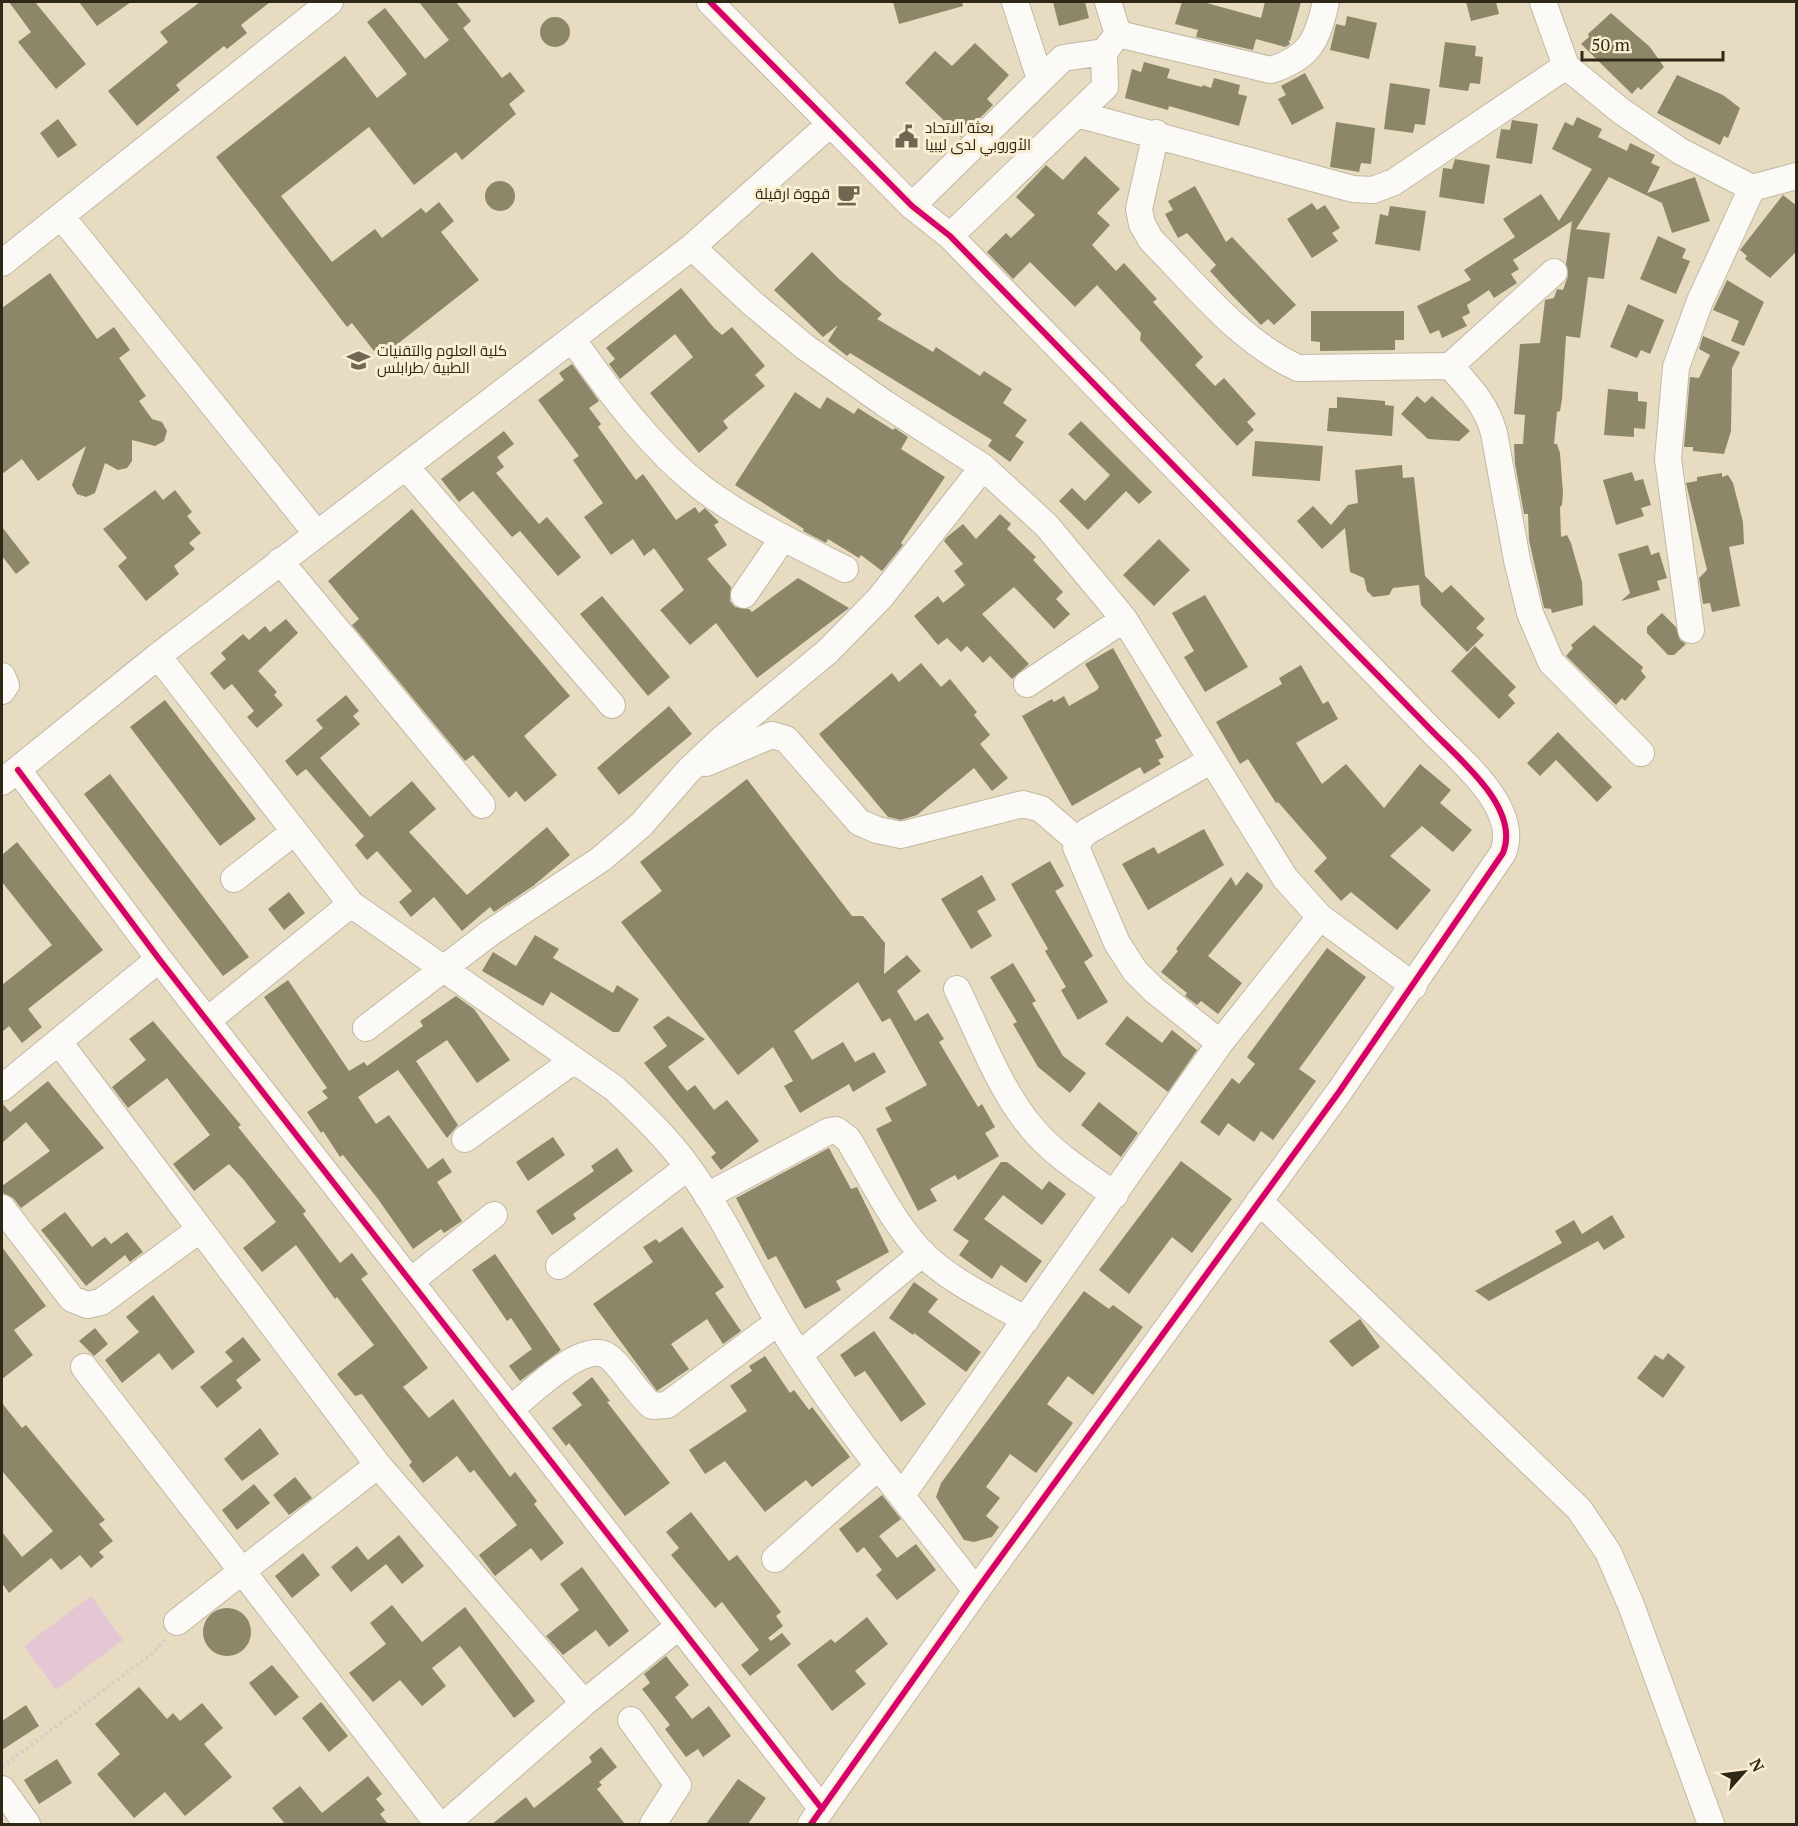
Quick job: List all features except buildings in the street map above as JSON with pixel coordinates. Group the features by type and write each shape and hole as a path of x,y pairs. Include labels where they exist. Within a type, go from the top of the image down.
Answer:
{"street":[{"path":"2,263 330,2"},
{"path":"710,2 912,206 950,236 1431,730 1499,804 1506,826 1507,844 1503,853 1414,986 976,1592 817,1817 678,1627 208,1020 6,777 280,561 407,468 692,247 830,124"},
{"path":"1015,2 1040,79"},
{"path":"950,236 1105,87 1111,43 1108,2"},
{"path":"912,206 1063,58 1111,43 1271,70 1292,63 1307,51 1319,33 1326,2"},
{"path":"1543,2 1566,66 1620,111 1680,151 1752,188 1797,176"},
{"path":"1077,114 1353,189 1373,190 1394,182 1566,66"},
{"path":"1156,134 1139,209 1142,224 1151,240 1250,341 1298,368 1450,366 1554,272"},
{"path":"1691,630 1668,459 1676,367 1700,301 1752,188"},
{"path":"61,216 317,534"},
{"path":"692,247 752,303 805,347 884,403 983,467 1047,526 1124,619 1285,878 1320,916 1414,986"},
{"path":"573,340 608,391 655,443 702,487 783,538 845,569"},
{"path":"1450,366 1478,396 1488,412 1528,602 1551,662 1641,753"},
{"path":"366,1028 490,933 601,859 641,825 689,770 722,739 826,652 872,606 983,467"},
{"path":"407,468 612,705"},
{"path":"744,595 783,538"},
{"path":"280,561 482,805"},
{"path":"1027,684 1124,619"},
{"path":"158,656 351,904 614,1088 651,1123 688,1167 707,1196 799,1356 878,1467 976,1592"},
{"path":"2,676 6,685 2,691"},
{"path":"689,770 771,735 786,739 859,822 877,830 901,835 1023,804 1041,809 1078,841"},
{"path":"1210,760 1088,831 1078,841 1078,856 1117,943 1135,971 1154,990 1220,1043"},
{"path":"234,879 294,832"},
{"path":"208,1020 351,904"},
{"path":"902,1495 1115,1196 1220,1043 1320,916"},
{"path":"2,1088 159,959"},
{"path":"957,989 1013,1101 1032,1129 1053,1149 1115,1196"},
{"path":"59,1042 378,1465 584,1703"},
{"path":"465,1139 574,1060"},
{"path":"707,1196 829,1131 836,1130 848,1139 902,1229 923,1253 979,1293 1026,1320"},
{"path":"559,1266 688,1167"},
{"path":"1259,1201 1579,1509 1608,1552 1631,1605 1711,1824"},
{"path":"2,1208 72,1299 87,1305 101,1302 199,1230"},
{"path":"411,1281 494,1215"},
{"path":"799,1356 923,1253"},
{"path":"510,1410 570,1361 592,1352 608,1355 652,1406 668,1405 778,1322"},
{"path":"84,1367 438,1824"},
{"path":"177,1622 378,1465"},
{"path":"775,1559 878,1467"},
{"path":"446,1824 584,1703 678,1627"},
{"path":"631,1720 676,1779 678,1785 673,1797 653,1824"},
{"path":"2,1789 27,1824"}],"path":[{"path":"2,1767 160,1647 177,1622"}],"shaded area":[{"path":"91,1596 123,1640 56,1690 24,1646"}],"cycle path":[{"path":"710,2 912,206 950,236 1471,770 1496,802 1503,819 1506,836 1503,853 1339,1092 976,1591 811,1824"},
{"path":"18,770 159,959 822,1809"}],"place":[{"name":"بعثة الاتحاد الأوروبي لدى ليبيا","path":"907,137"},
{"name":"قهوة ارقيلة","path":"848,194"},
{"name":"كلية العلوم والتقنيات الطبية /طرابلس","path":"359,360"}]}
